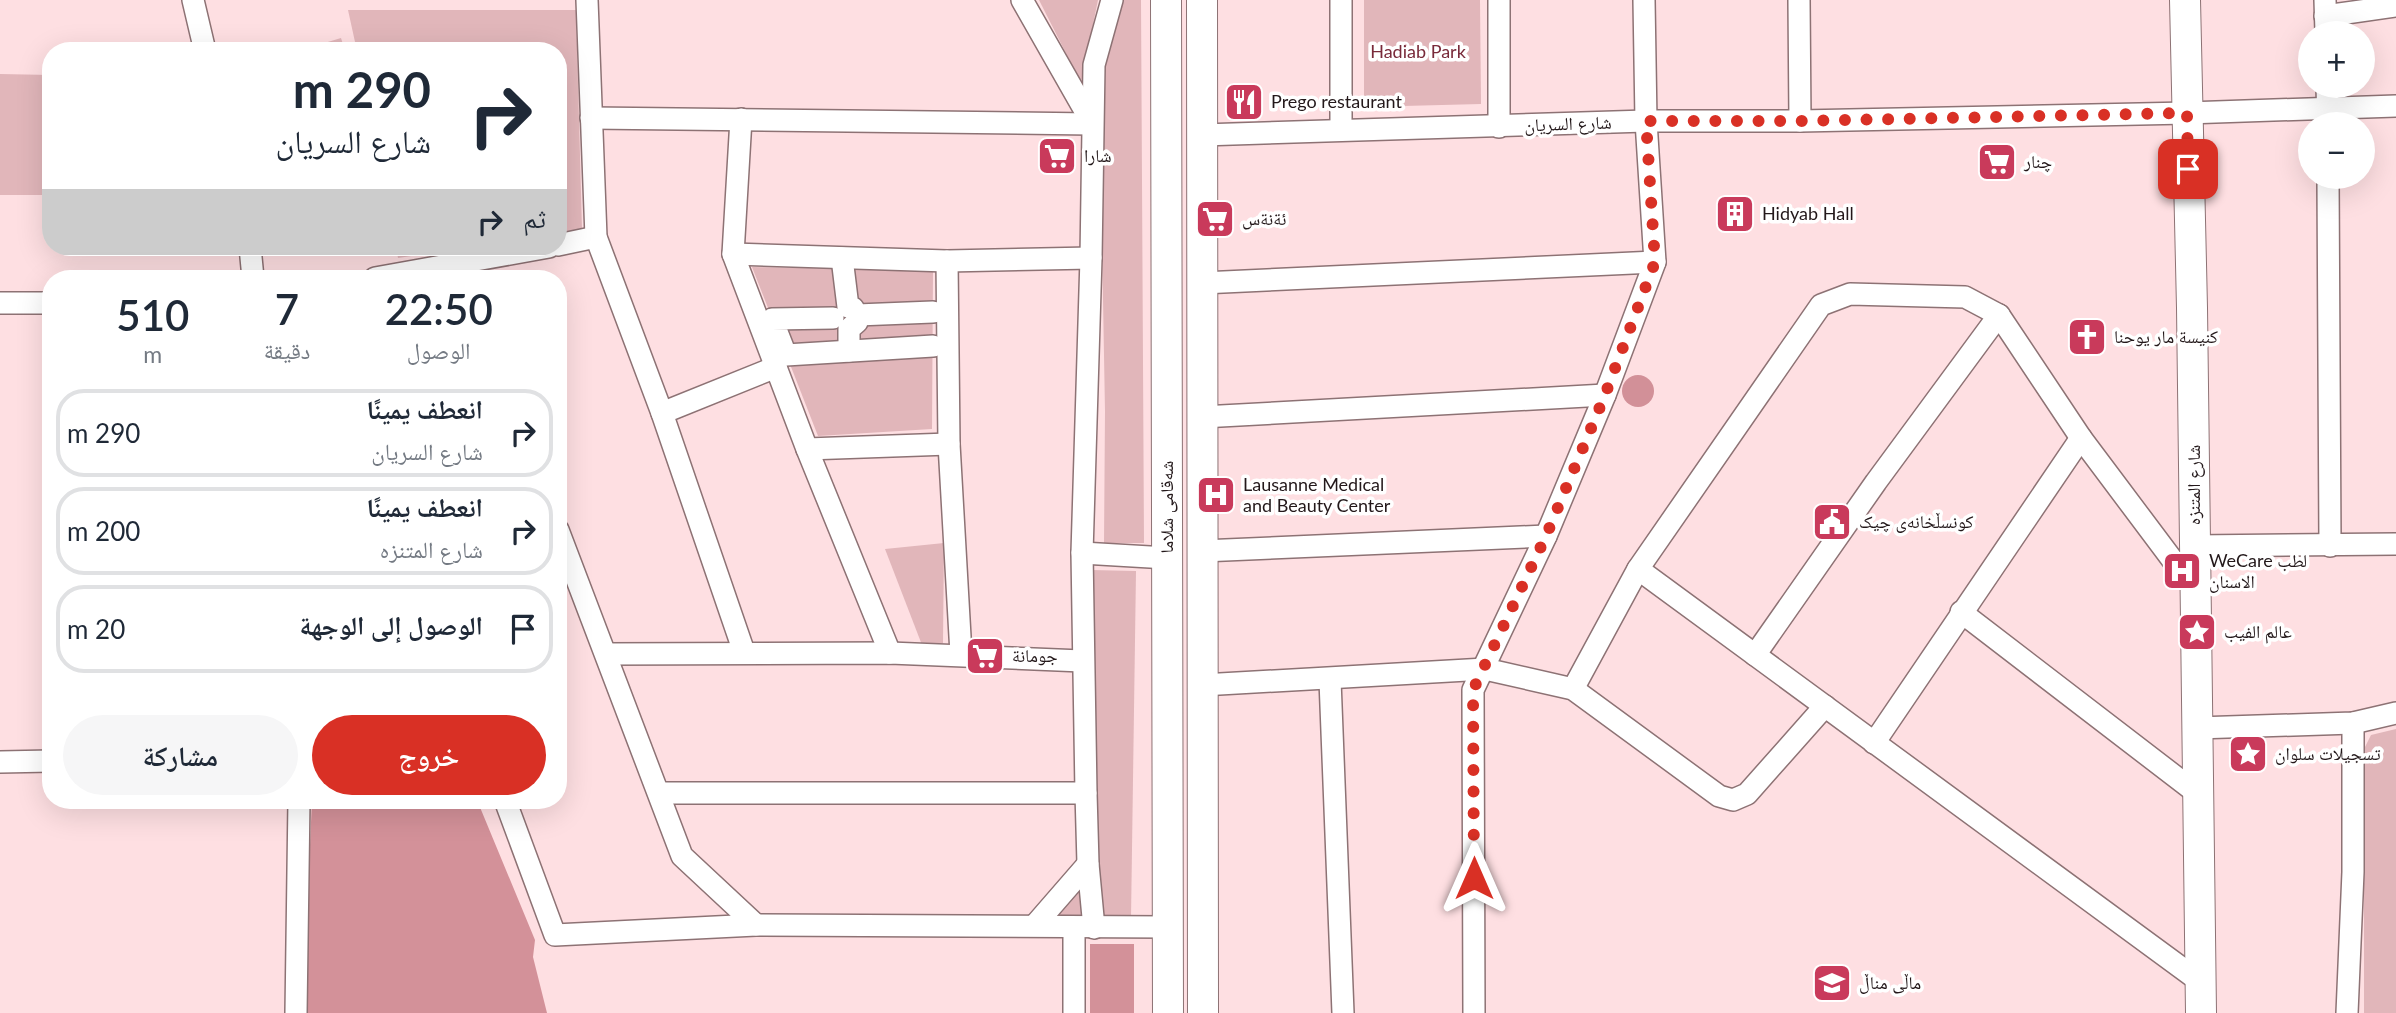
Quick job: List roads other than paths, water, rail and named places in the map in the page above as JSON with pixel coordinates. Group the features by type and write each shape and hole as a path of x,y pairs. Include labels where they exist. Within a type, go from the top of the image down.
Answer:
{"main road":[{"name":"شەقامی شلاما","path":"1166,0 1168,1013"},
{"name":"شەقامی شلاما","path":"1202,0 1203,1013"},
{"name":"شارع المتنزه","path":"2185,0 2192,308 2201,1013"},
{"path":"1166,186 1172,197 1185,202 1197,197 1202,185"},
{"path":"1167,235 1172,223 1185,219 1197,224 1202,236"}],"street":[{"path":"193,0 203,42"},
{"path":"587,0 596,237 662,413 744,652"},
{"path":"1022,0 1092,124"},
{"path":"1074,1013 1088,864 1082,553 1094,65 1112,0"},
{"path":"1341,0 1341,130"},
{"path":"1499,0 1499,127"},
{"path":"1474,1013 1473,690 1546,536 1605,395 1655,262 1646,121 1644,0"},
{"path":"1799,0 1800,121"},
{"path":"2325,17 2396,6"},
{"name":"شارع السريان","path":"2355,112 2396,106"},
{"name":"شارع السريان","path":"1202,135 1646,121 1800,121 2187,113 2298,115"},
{"path":"591,118 1092,124"},
{"path":"741,119 733,254 807,449 890,653"},
{"path":"2328,189 2330,546"},
{"path":"567,243 596,237"},
{"path":"733,254 947,261 1091,258"},
{"path":"465,270 516,256"},
{"path":"842,258 849,351"},
{"path":"947,261 949,444 961,654"},
{"path":"1202,283 1655,262"},
{"path":"1573,688 1638,569 1821,305 1850,294 1965,297 1999,315 2081,438 2195,590"},
{"path":"0,303 42,303"},
{"path":"933,312 772,318 786,355 933,346"},
{"path":"1755,655 1876,482 1999,315"},
{"path":"662,413 776,368"},
{"path":"1202,417 1605,395"},
{"path":"1874,743 2081,438"},
{"path":"807,449 949,444"},
{"path":"1202,551 1546,536"},
{"path":"2194,546 2396,544"},
{"path":"567,553 682,856 756,925"},
{"path":"1082,553 1167,558"},
{"path":"1638,569 2202,983"},
{"path":"1961,612 2198,794"},
{"path":"606,654 961,654 1082,661"},
{"path":"1202,685 1330,680 1485,669 1573,688 1719,796 1733,800 1747,794 1825,706"},
{"path":"1330,680 1343,1013"},
{"path":"2197,728 2353,723 2396,713"},
{"path":"2347,1013 2353,872 2353,723"},
{"path":"0,762 42,761"},
{"path":"659,793 1086,793"},
{"path":"296,1013 299,809"},
{"path":"508,809 555,934 756,925 1168,927"},
{"path":"1035,925 1088,864"}],"place":[{"name":"Prego restaurant","path":"1244,102"},
{"name":"شارا","path":"1057,156"},
{"name":"چنار","path":"1997,162"},
{"name":"Hidyab Hall","path":"1735,214"},
{"name":"ئةنةس","path":"1215,219"},
{"name":"كنيسة مار يوحنا","path":"2087,337"},
{"name":"Lausanne Medical and Beauty Center","path":"1216,495"},
{"name":"کونسڵخانەی چیک","path":"1832,522"},
{"name":"WeCare لطب الاسنان","path":"2182,571"},
{"name":"عالم الفيب","path":"2197,632"},
{"name":"جومانة","path":"985,656"},
{"name":"تسجيلات سلوان","path":"2248,754"},
{"name":"ماڵی مناڵ","path":"1832,983"}],"park label":[{"name":"Hadiab Park","path":"1418,52"}]}
